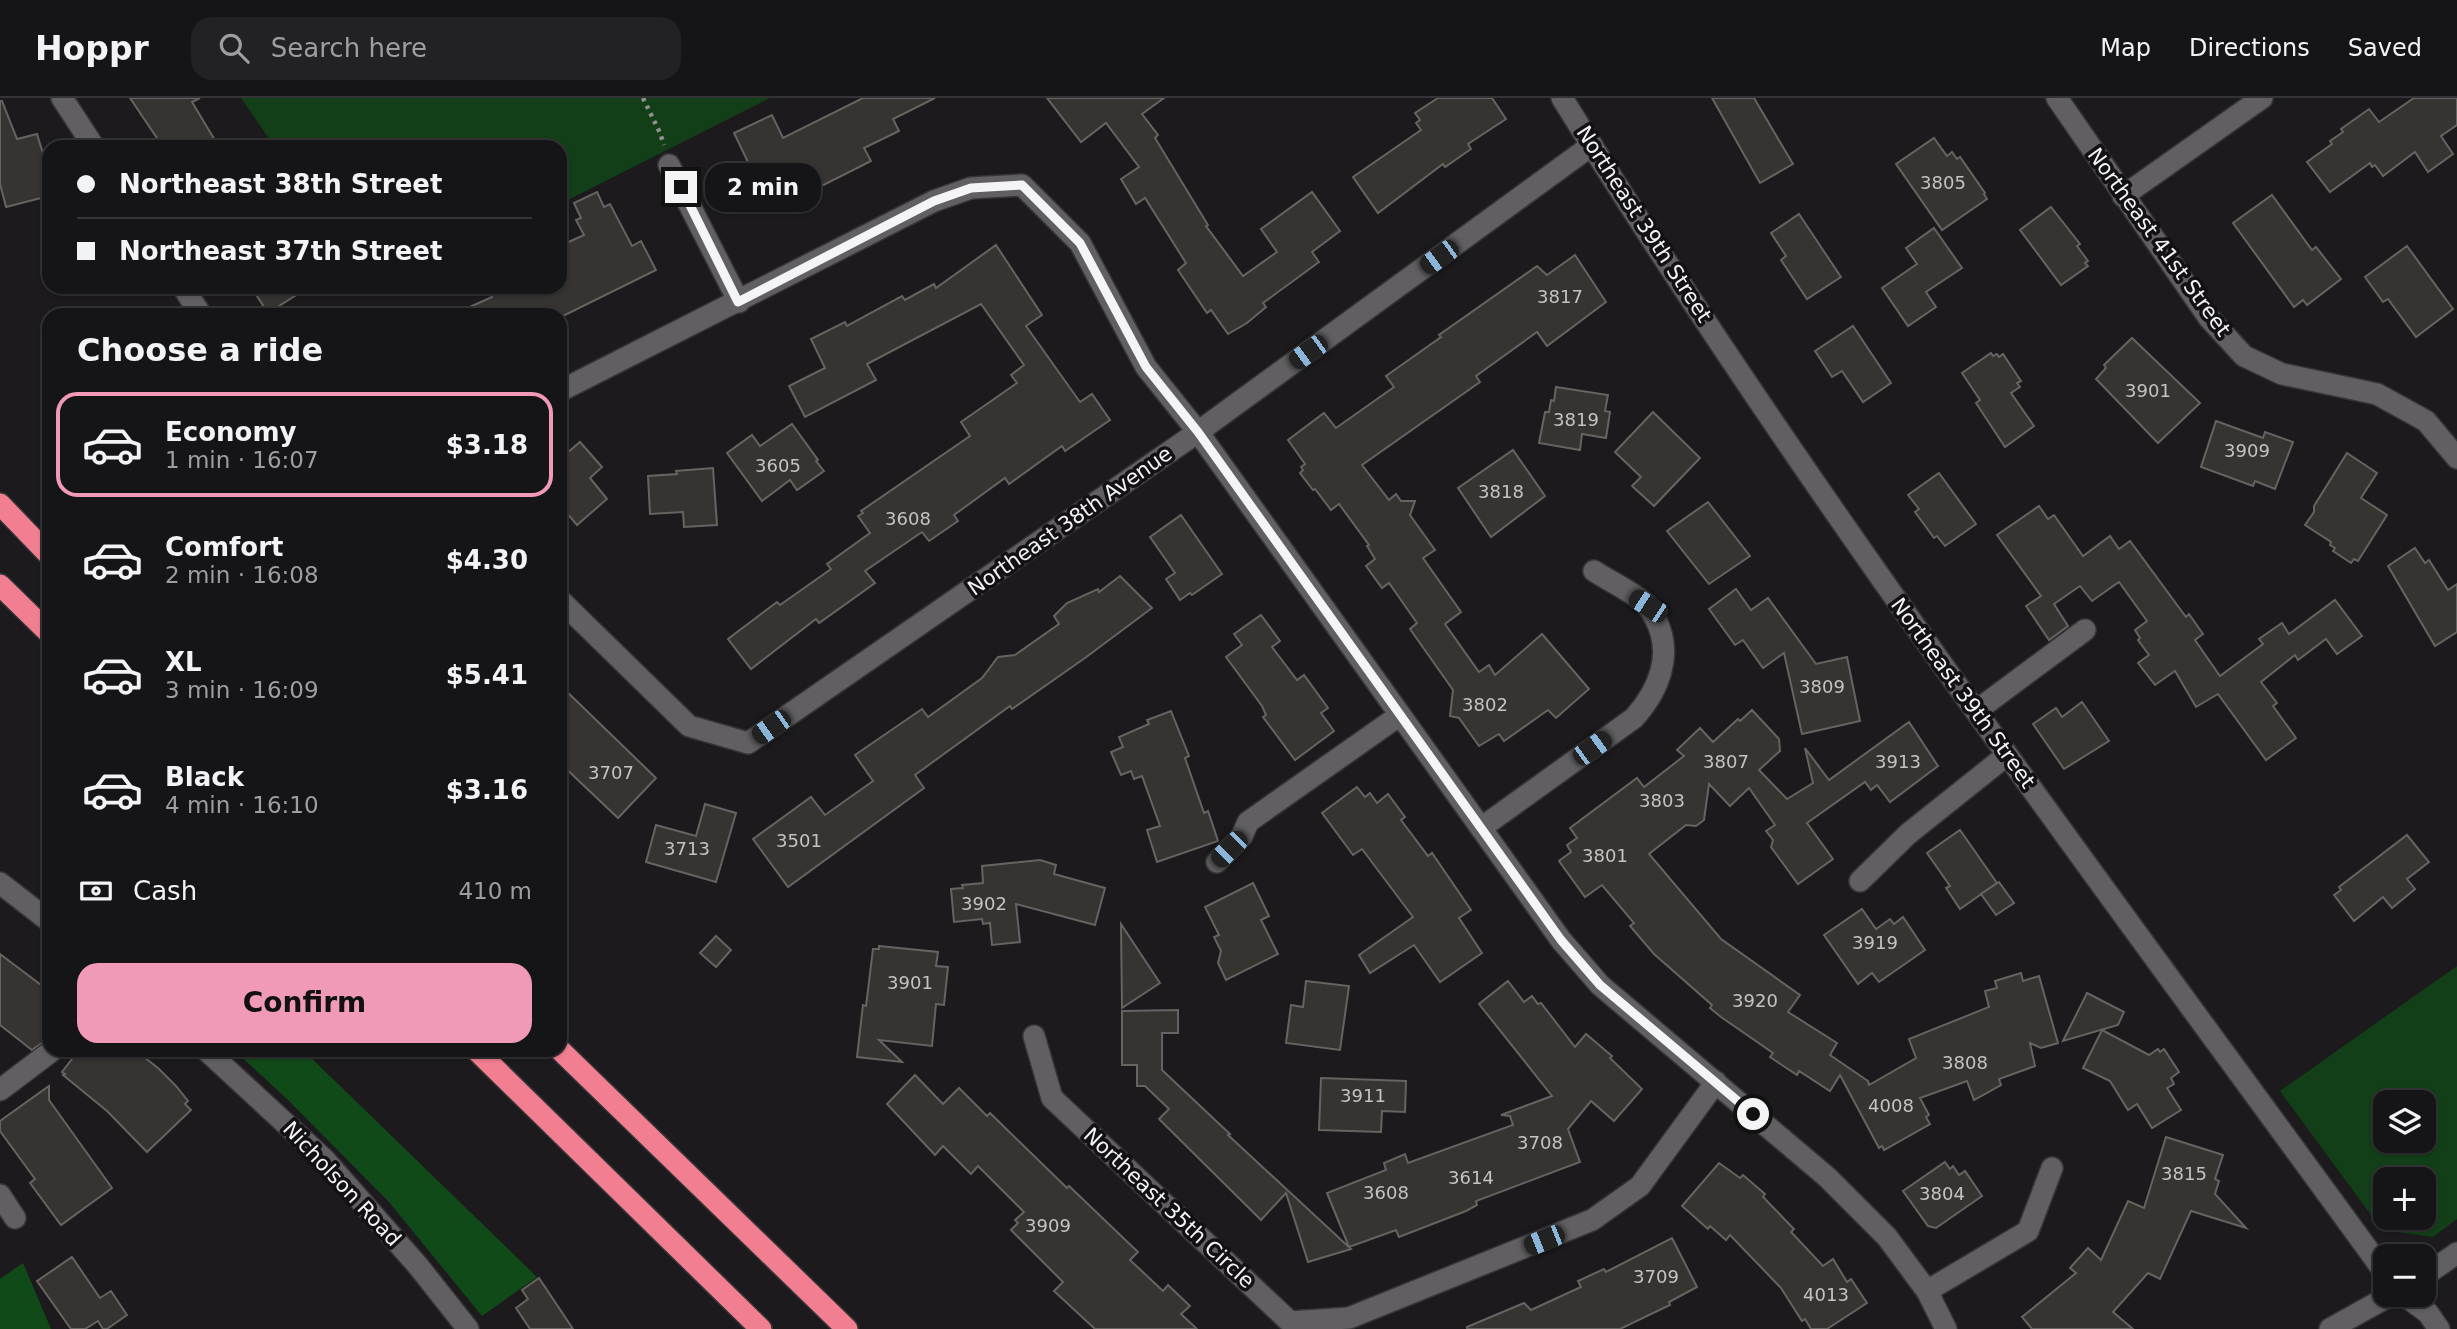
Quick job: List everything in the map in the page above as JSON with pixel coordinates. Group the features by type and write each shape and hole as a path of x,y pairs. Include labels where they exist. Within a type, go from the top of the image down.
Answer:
{"highway":[{"path":"0,504 42,548"},
{"path":"0,584 42,626"},
{"path":"483,1057 761,1329"},
{"path":"567,1057 847,1329"}],"street":[{"path":"62,98 89,140"},
{"name":"Northeast 39th Street","path":"1562,98 1669,266 1909,620 2373,1257"},
{"name":"Northeast 41st Street","path":"2057,98 2209,318 2244,356 2282,374 2377,394 2426,421 2457,458"},
{"path":"2123,196 2262,98"},
{"name":"Northeast 38th Avenue","path":"567,607 689,726 748,743 1198,432 1592,145"},
{"path":"669,164 738,302"},
{"path":"567,388 934,201 971,188 1022,185 1080,243 1146,367 1198,432 1561,940 1600,985 1827,1177 1887,1237 1927,1291 1946,1329"},
{"path":"1481,828 1634,718 1650,701 1665,659 1662,632 1648,606 1594,571"},
{"path":"1976,711 2085,630"},
{"path":"1217,862 1242,836 1248,822 1400,715"},
{"path":"1860,881 1908,834 2007,755"},
{"path":"0,884 42,916"},
{"name":"Northeast 35th Circle","path":"1034,1036 1052,1098 1290,1322 1351,1323 1592,1220 1640,1186 1716,1082"},
{"path":"0,1090 44,1057"},
{"name":"Nicholson Road","path":"214,1057 324,1159 419,1267 468,1329"},
{"path":"1927,1291 2028,1231 2052,1168"},
{"path":"0,1195 15,1218"},
{"path":"2436,1268 2457,1253"},
{"path":"2330,1329 2373,1305"},
{"path":"2420,1307 2428,1313 2439,1329"}],"path":[{"path":"643,98 660,133 669,164"}],"green space":[{"path":"241,98 770,98 567,200 567,140 270,140"},
{"path":"2457,966 2457,1219 2433,1237 2382,1230 2436,1230 2436,1167 2373,1167 2373,1218 2280,1091"},
{"path":"242,1057 310,1057 537,1277 482,1316 389,1202"},
{"path":"23,1263 51,1329 0,1329 0,1279"}],"building":[{"path":"130,98 200,98 192,102 215,140 158,140"},
{"path":"863,98 935,98 893,119 899,131 864,148 871,161 770,212 734,133 772,115 783,138"},
{"path":"1047,98 1164,98 1142,114 1158,135 1155,138 1208,225 1206,226 1243,276 1277,252 1261,229 1312,192 1340,231 1312,252 1319,262 1263,303 1266,307 1247,323 1228,334 1211,310 1207,313 1178,270 1186,263 1145,198 1136,204 1121,179 1139,167 1106,123 1081,142"},
{"path":"1438,98 1492,98 1506,119 1468,144 1471,149 1445,167 1443,164 1378,213 1353,177 1421,130 1416,123 1420,120 1415,113"},
{"path":"1712,98 1754,98 1793,164 1760,183"},
{"path":"2414,98 2457,98 2457,125 2441,136 2453,154 2428,172 2415,152 2383,176 2375,165 2372,167 2370,163 2330,192 2307,162 2332,144 2330,141 2343,132 2341,129 2369,109 2379,122"},
{"path":"2,101 17,139 37,134 42,150 42,198 6,207 0,184"},
{"path":"1934,138 1947,156 1952,152 1957,159 1960,157 1987,199 1942,230 1896,164"},
{"path":"597,192 604,207 610,204 632,246 641,241 656,270 567,314 567,308 468,308 492,297 491,294 567,294 567,243 584,235 576,220 581,218 574,203"},
{"path":"2272,195 2312,250 2316,247 2341,279 2307,305 2303,300 2294,307 2233,223"},
{"path":"2051,207 2080,244 2077,246 2088,261 2085,263 2088,266 2061,285 2020,230"},
{"path":"1799,214 1841,277 1807,299 1781,260 1786,256 1771,233"},
{"path":"1934,228 1962,268 1926,292 1936,307 1908,326 1882,288 1917,264 1906,248"},
{"path":"996,245 1042,315 1026,326 1080,402 1092,394 1110,420 1065,451 1062,446 1009,484 1005,478 954,515 958,521 929,541 922,532 865,571 875,583 819,623 816,619 751,669 728,639 777,602 780,605 831,569 827,564 870,533 858,516 863,513 861,511 970,436 961,422 1017,383 1011,375 1024,365 981,304 867,364 876,380 805,417 789,386 825,368 811,339 845,322 847,326 902,296 905,300 934,284 936,288"},
{"path":"2407,246 2453,309 2416,337 2388,299 2383,302 2365,277"},
{"path":"1575,255 1606,302 1547,346 1537,332 1476,376 1480,382 1362,465 1389,500 1396,494 1401,501 1415,501 1410,515 1435,550 1423,558 1461,612 1445,624 1479,672 1489,665 1495,675 1542,634 1589,689 1556,718 1548,710 1504,741 1499,734 1479,746 1459,718 1450,716 1453,690 1410,629 1417,623 1389,583 1382,588 1366,566 1375,559 1367,546 1369,545 1339,504 1331,510 1315,489 1313,490 1300,473 1305,464 1288,440 1324,413 1336,428 1394,387 1386,376 1441,337 1439,335 1537,266 1547,275"},
{"path":"256,294 298,294 276,308 265,308"},
{"path":"1853,326 1891,383 1863,402 1842,371 1832,377 1815,351"},
{"path":"2132,338 2200,403 2158,443 2096,379 2106,368 2104,365"},
{"path":"1991,353 1999,357 2003,354 2021,381 2017,383 2020,387 2011,393 2034,426 2005,447 1976,403 1980,400 1962,373"},
{"path":"1556,387 1608,395 1605,411 1610,412 1606,438 1582,434 1580,450 1539,443 1545,412 1549,412 1551,400 1554,401"},
{"path":"1653,412 1700,458 1654,506 1632,486 1641,477 1615,452"},
{"path":"2216,421 2263,438 2265,432 2293,442 2275,489 2255,481 2253,486 2201,467"},
{"path":"792,424 824,471 797,490 790,480 762,501 727,453 752,435 760,446"},
{"path":"580,442 602,467 590,478 607,499 577,525 567,513 567,453"},
{"path":"1513,450 1545,496 1491,537 1458,488"},
{"path":"2347,453 2377,473 2361,498 2387,515 2358,561 2354,559 2351,563 2333,551 2335,548 2330,545 2331,542 2305,525"},
{"path":"713,468 717,525 684,527 683,512 650,514 648,476"},
{"path":"1939,473 1976,524 1945,546 1937,536 1934,538 1915,512 1919,509 1908,495"},
{"path":"1708,502 1750,556 1709,584 1667,531"},
{"path":"2039,506 2048,519 2054,515 2083,556 2110,536 2119,549 2130,541 2186,617 2189,614 2203,634 2195,640 2220,676 2263,644 2259,639 2282,623 2289,634 2335,600 2362,636 2337,654 2326,639 2298,660 2295,655 2261,682 2277,703 2273,706 2296,738 2266,760 2218,694 2196,707 2175,671 2155,685 2138,663 2149,655 2138,640 2140,638 2135,630 2147,621 2119,582 2092,601 2080,586 2054,604 2068,626 2049,640 2026,606 2041,596 1997,535"},
{"path":"1181,515 1222,574 1180,600 1166,579 1175,573 1150,537"},
{"path":"2415,548 2425,563 2429,560 2448,590 2457,584 2457,632 2435,646 2388,566"},
{"path":"1120,576 1152,608 1085,658 1012,709 1010,706 915,775 924,788 788,887 753,839 811,797 825,815 873,781 855,755 922,709 928,717 982,678 998,657 1015,655 1059,624 1054,616 1067,603 1098,589 1099,592"},
{"path":"1736,589 1751,610 1768,598 1816,664 1847,657 1860,721 1802,734 1784,653 1763,668 1743,640 1735,645 1709,609"},
{"path":"1261,615 1280,641 1272,647 1297,680 1304,675 1328,708 1321,713 1334,731 1295,760 1263,717 1266,715 1262,706 1226,657 1242,645 1234,634"},
{"path":"567,692 656,778 618,818 567,770"},
{"path":"2082,702 2109,741 2064,769 2033,724 2056,708 2062,717"},
{"path":"1752,710 1779,739 1780,751 1759,770 1787,799 1813,783 1805,748 1829,780 1909,722 1938,766 1890,802 1877,785 1871,790 1865,782 1807,823 1833,859 1798,884 1771,847 1773,840 1766,831 1775,825 1749,788 1730,806 1709,784 1704,820 1696,826 1686,825 1649,854 1721,939 1800,995 1788,1012 1837,1043 1830,1055 1868,1081 1869,1085 1916,1058 1909,1039 1989,1007 1985,991 1997,988 1995,981 2021,973 2023,981 2039,976 2058,1043 2041,1048 2030,1043 2035,1066 1999,1079 2001,1085 1974,1100 1967,1081 1920,1098 1929,1115 1926,1117 1930,1124 1884,1150 1882,1146 1879,1148 1840,1075 1830,1091 1799,1071 1797,1075 1770,1057 1773,1053 1710,1008 1712,1005 1654,954 1630,926 1634,923 1602,885 1585,897 1559,861 1571,852 1567,845 1577,838 1570,828 1637,778 1644,787 1684,756 1677,750 1700,728 1713,742"},
{"path":"1171,711 1189,756 1185,758 1204,813 1208,811 1218,841 1157,862 1147,830 1160,826 1142,776 1134,779 1131,771 1121,775 1111,752 1123,747 1119,737 1149,724 1147,720"},
{"path":"1357,787 1365,797 1370,793 1377,803 1388,794 1405,817 1401,820 1428,856 1432,853 1471,910 1459,918 1482,953 1440,982 1414,945 1370,973 1359,955 1413,917 1362,849 1353,855 1322,813"},
{"path":"705,804 736,813 716,882 646,862 656,825 696,836"},
{"path":"1960,830 1997,883 1960,909 1946,888 1950,886 1927,853"},
{"path":"2407,835 2429,862 2407,879 2415,889 2392,908 2383,897 2354,921 2334,895 2341,890 2339,887"},
{"path":"1040,860 1056,865 1054,874 1105,888 1095,925 1016,904 1020,942 992,945 990,923 983,924 982,919 954,922 951,889 983,883 982,866"},
{"path":"1999,882 2014,903 1996,915 1981,894"},
{"path":"1253,883 1269,916 1261,920 1278,954 1226,980 1218,963 1221,951 1214,937 1219,935 1205,907"},
{"path":"1862,909 1876,929 1890,919 1894,924 1903,917 1925,950 1879,982 1872,973 1858,984 1824,935"},
{"path":"1121,924 1160,983 1122,1008"},
{"path":"716,936 731,950 716,967 700,953"},
{"path":"879,946 938,952 936,966 948,967 944,1005 936,1004 932,1046 879,1040 902,1062 857,1057 873,949 879,949"},
{"path":"0,954 42,986 42,1043 32,1050 0,1025"},
{"path":"1306,981 1349,986 1340,1050 1286,1043 1291,1005 1303,1007"},
{"path":"1508,981 1524,1002 1532,996 1538,1004 1541,1003 1575,1047 1586,1034 1612,1056 1610,1058 1642,1089 1614,1121 1591,1101 1568,1129 1580,1162 1476,1201 1477,1205 1466,1211 1399,1237 1396,1230 1349,1247 1327,1193 1386,1170 1384,1163 1405,1154 1408,1163 1513,1125 1510,1116 1501,1115 1552,1096 1479,1004"},
{"path":"2087,993 2124,1012 2118,1025 2063,1041"},
{"path":"1178,1010 1178,1033 1162,1033 1162,1070 1351,1249 1308,1262 1286,1193 1261,1220 1159,1119 1169,1109 1145,1086 1137,1086 1137,1065 1122,1065 1122,1011"},
{"path":"2102,1030 2149,1055 2158,1049 2160,1052 2164,1049 2179,1072 2171,1078 2174,1084 2167,1088 2181,1110 2152,1128 2137,1104 2128,1110 2110,1081 2083,1068"},
{"path":"74,1057 144,1057 176,1086 188,1101 185,1104 191,1110 147,1152 107,1111 62,1072"},
{"path":"915,1075 943,1104 959,1088 987,1116 990,1113 1138,1252 1130,1260 1163,1291 1168,1285 1190,1306 1181,1314 1197,1329 1095,1329 1054,1291 1063,1282 1011,1230 1018,1223 1015,1220 1024,1212 978,1166 971,1174 943,1146 935,1155 887,1104"},
{"path":"1321,1078 1406,1081 1405,1112 1382,1111 1381,1132 1319,1130"},
{"path":"49,1086 49,1100 112,1188 61,1225 30,1183 35,1179 0,1131 0,1121"},
{"path":"2166,1137 2223,1155 2215,1179 2219,1181 2215,1194 2246,1228 2191,1211 2160,1279 2148,1273 2113,1312 2133,1329 2032,1329 2022,1317 2076,1273 2070,1268 2088,1248 2101,1260 2128,1201 2144,1208"},
{"path":"1945,1162 1950,1169 1953,1166 1959,1175 1965,1171 1982,1196 1936,1228 1928,1226 1903,1191"},
{"path":"1719,1163 1740,1178 1743,1175 1765,1194 1763,1197 1794,1229 1791,1232 1823,1266 1833,1259 1847,1282 1851,1279 1867,1303 1827,1329 1811,1329 1805,1319 1802,1321 1781,1288 1730,1235 1726,1240 1710,1226 1708,1229 1682,1206"},
{"path":"1672,1238 1697,1287 1669,1302 1670,1305 1620,1329 1467,1329 1524,1303 1531,1310 1581,1287 1578,1281 1604,1269 1606,1272"},
{"path":"72,1257 100,1298 111,1291 127,1315 107,1329 103,1329 98,1321 85,1329 71,1329 37,1281"},
{"path":"539,1278 573,1329 530,1329 516,1308 528,1299 522,1290"}],"route":[{"path":"681,187 738,302 934,201 971,188 1022,185 1080,243 1146,367 1198,432 1561,940 1600,985 1753,1114"}]}
